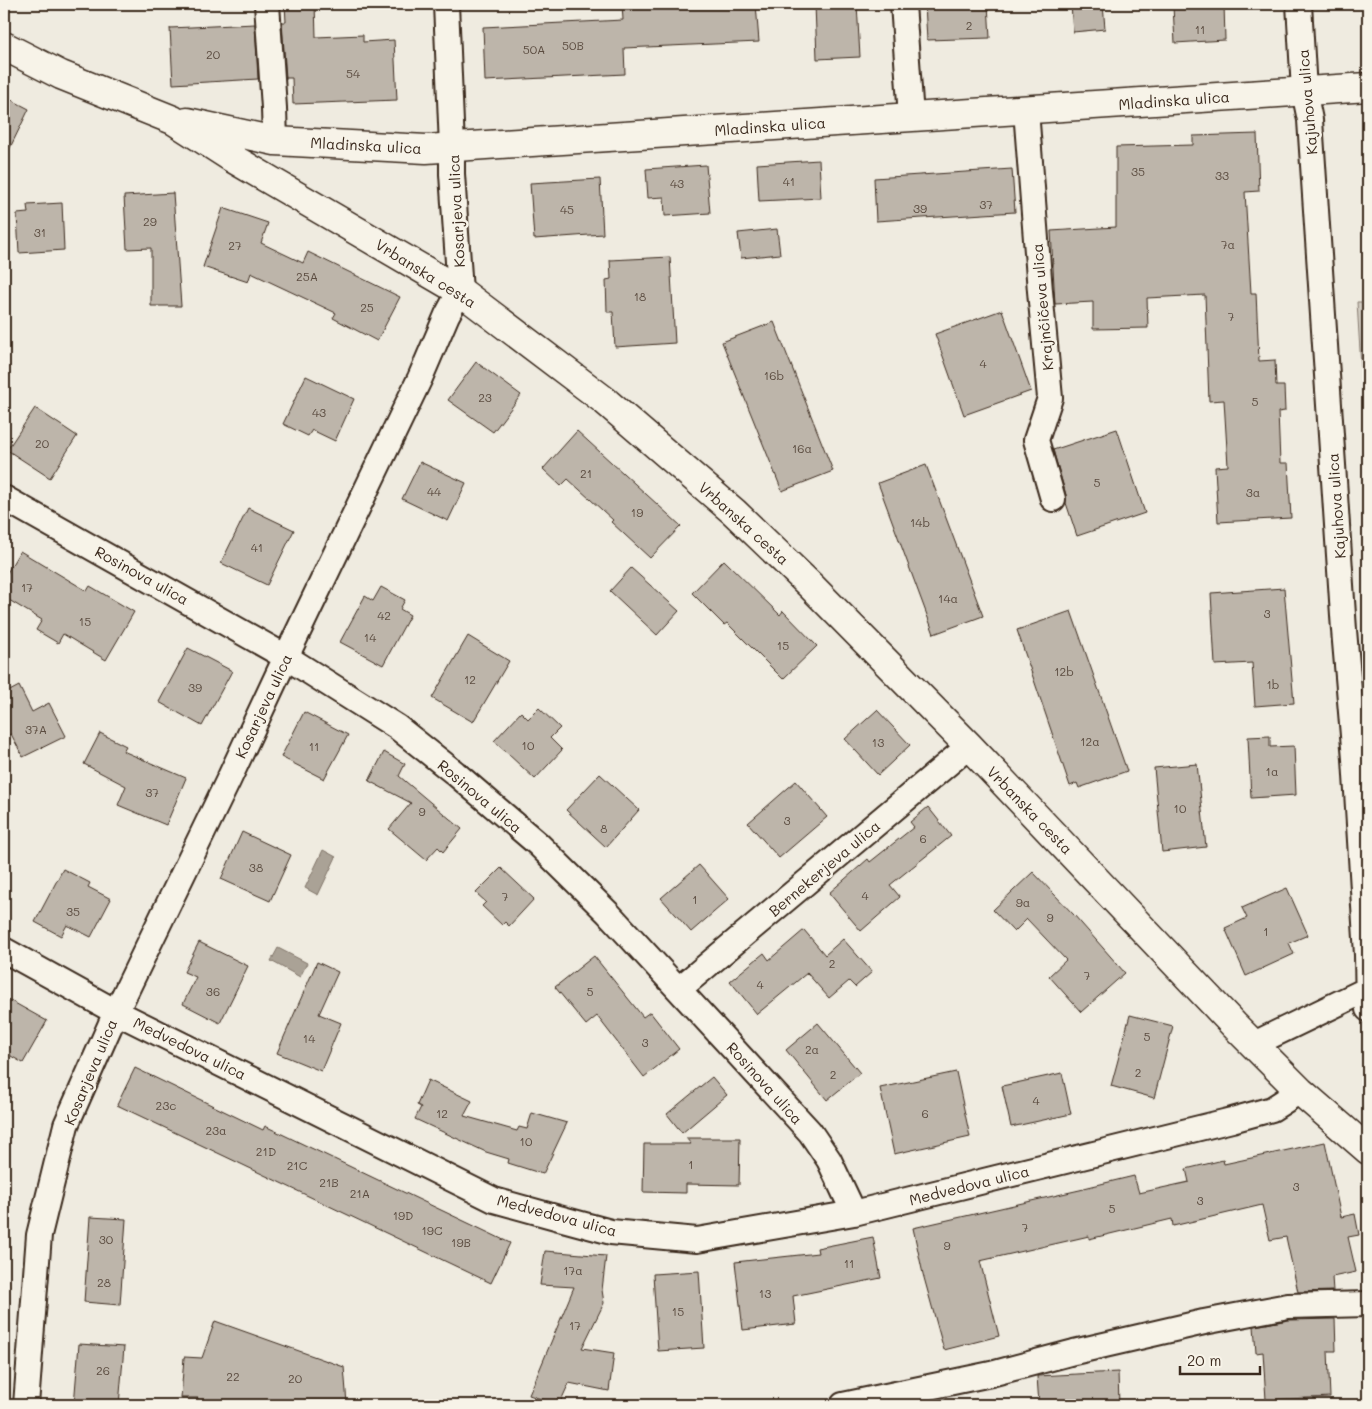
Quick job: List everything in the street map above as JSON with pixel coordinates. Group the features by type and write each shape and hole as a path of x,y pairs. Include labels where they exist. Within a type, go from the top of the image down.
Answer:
{"street":[{"path":"267,4 275,140"},
{"name":"Kosarjeva ulica","path":"26,1405 38,1235 66,1125 116,1012 228,781 460,291 452,174 446,4"},
{"path":"903,4 911,117"},
{"name":"Kajuhova ulica","path":"1299,4 1304,91 1310,130 1354,759 1368,996"},
{"name":"Vrbanska cesta","path":"4,46 62,75 173,120 232,158 460,291 604,400 734,512 812,587 969,746 1214,1004 1300,1091 1368,1150"},
{"name":"Mladinska ulica","path":"173,120 275,140 426,149 1368,87"},
{"name":"Krajnčičeva ulica","path":"1026,110 1050,398 1036,440 1053,499"},
{"name":"Rosinova ulica","path":"4,498 286,657 396,727 455,773 545,851 608,913 810,1132 828,1160 854,1213"},
{"name":"Bernekerjeva ulica","path":"679,990 969,746"},
{"name":"Medvedova ulica","path":"4,950 116,1012 494,1200 611,1232 698,1240 854,1213 1232,1120 1272,1109 1300,1091"},
{"path":"1254,1044 1368,996"},
{"path":"843,1405 991,1374 1074,1352 1204,1322 1288,1306 1368,1304"}],"shaded area":[{"path":"1357,302 1368,302 1368,449 1366,449"},
{"path":"323,850 336,857 318,895 305,888"},
{"path":"278,948 307,963 300,977 271,961"}],"building":[{"path":"285,4 315,4 316,37 363,35 363,42 394,40 397,100 293,104 292,78 286,78 282,22 286,22"},
{"path":"622,4 756,4 759,42 624,48 625,74 485,81 483,27 623,20"},
{"path":"815,4 857,4 860,57 817,59"},
{"path":"925,4 988,4 990,38 927,40"},
{"path":"1071,4 1103,4 1105,29 1073,32"},
{"path":"1224,4 1225,40 1175,43 1173,6"},
{"path":"255,24 258,79 173,84 170,28"},
{"path":"4,96 29,109 4,160"},
{"path":"1257,134 1259,191 1245,192 1251,293 1256,293 1259,361 1275,360 1276,386 1284,386 1285,411 1278,412 1280,463 1288,463 1291,518 1218,522 1215,467 1228,466 1224,400 1209,401 1205,295 1147,298 1148,328 1093,329 1093,302 1055,304 1051,231 1116,227 1116,147 1193,145 1193,136"},
{"path":"819,160 821,198 759,201 757,164"},
{"path":"706,165 710,213 665,216 664,197 648,198 646,169"},
{"path":"1012,169 1015,212 876,221 874,178"},
{"path":"600,179 603,234 534,239 530,183"},
{"path":"173,193 181,306 151,306 151,248 127,249 124,196"},
{"path":"62,203 64,250 19,253 17,214 28,213 27,205"},
{"path":"223,208 268,223 261,243 303,263 308,252 400,297 377,341 333,318 336,313 251,273 248,282 203,267"},
{"path":"777,229 780,254 741,258 738,233"},
{"path":"670,257 675,343 615,347 613,312 607,312 606,280 611,279 610,260"},
{"path":"1002,310 1031,391 964,415 935,334"},
{"path":"774,322 833,471 782,491 722,342"},
{"path":"476,362 521,395 493,432 448,400"},
{"path":"306,376 354,399 335,441 312,430 308,436 283,424"},
{"path":"35,408 77,436 50,478 7,450"},
{"path":"1117,429 1145,513 1077,536 1066,503 1066,495 1053,450"},
{"path":"577,431 681,526 650,558 611,522 613,520 568,479 561,486 543,469"},
{"path":"420,462 466,483 448,521 402,499"},
{"path":"926,465 983,616 934,634 878,483"},
{"path":"248,508 294,530 267,585 221,563"},
{"path":"20,551 87,591 90,586 134,612 106,660 63,634 58,643 36,630 42,620 4,597 4,578"},
{"path":"724,560 780,615 783,611 817,646 783,679 727,623 724,625 692,593"},
{"path":"631,568 679,611 657,635 610,591"},
{"path":"381,587 405,600 400,609 410,615 383,665 340,642 365,596 373,601"},
{"path":"1284,588 1294,703 1255,706 1252,663 1215,665 1211,593"},
{"path":"1071,611 1127,771 1079,788 1077,783 1070,786 1017,630"},
{"path":"468,636 509,661 473,722 432,698"},
{"path":"188,648 232,671 202,726 159,702"},
{"path":"19,686 32,712 49,703 66,736 23,757 11,734 4,737 4,694"},
{"path":"539,708 560,728 550,738 562,750 535,779 494,741 521,712 528,719"},
{"path":"877,710 910,745 878,775 845,739"},
{"path":"304,712 348,735 324,779 281,757"},
{"path":"100,733 126,746 123,751 186,778 166,825 118,805 126,786 84,764"},
{"path":"1270,736 1270,747 1294,746 1296,795 1251,798 1248,737"},
{"path":"384,752 405,764 399,776 462,829 443,852 438,847 426,860 389,829 411,803 369,781"},
{"path":"1197,764 1206,847 1162,852 1154,768"},
{"path":"600,774 639,810 606,847 566,810"},
{"path":"796,781 827,817 779,858 748,823"},
{"path":"928,807 951,836 890,885 900,897 861,931 829,893 868,859 870,862 914,827 910,822"},
{"path":"242,832 291,855 270,901 221,879"},
{"path":"699,865 729,899 691,932 661,898"},
{"path":"501,868 534,899 509,926 505,922 502,925 482,906 486,902 476,893"},
{"path":"63,869 90,883 88,887 111,899 91,937 67,925 61,936 35,922"},
{"path":"1033,872 1125,973 1081,1012 1049,976 1066,960 1027,919 1014,932 993,910"},
{"path":"1287,888 1308,935 1289,943 1294,954 1246,976 1225,928 1247,918 1242,908"},
{"path":"804,930 825,955 843,939 872,972 855,987 849,981 829,998 807,973 757,1014 730,981 764,953 769,960"},
{"path":"199,942 248,966 220,1023 183,1004 196,977 184,972"},
{"path":"594,956 643,1017 650,1012 679,1049 644,1077 597,1016 586,1025 555,987"},
{"path":"317,962 338,972 319,1014 341,1023 321,1071 277,1053"},
{"path":"4,997 47,1021 23,1063 4,1052"},
{"path":"1130,1015 1173,1026 1154,1098 1111,1086"},
{"path":"818,1023 860,1073 827,1100 786,1050"},
{"path":"135,1068 263,1130 265,1126 510,1243 491,1283 117,1105"},
{"path":"956,1072 970,1137 894,1154 880,1088"},
{"path":"1062,1073 1071,1114 1011,1127 1002,1086"},
{"path":"712,1077 727,1095 682,1133 667,1114"},
{"path":"428,1080 472,1101 464,1116 517,1131 519,1127 527,1129 532,1113 567,1123 543,1174 508,1163 509,1159 486,1152 415,1119 421,1107 417,1105"},
{"path":"686,1138 740,1138 739,1185 686,1184 686,1193 643,1192 644,1144 691,1144"},
{"path":"1325,1142 1341,1217 1355,1214 1359,1235 1348,1237 1356,1272 1332,1277 1333,1291 1298,1292 1286,1237 1270,1240 1262,1205 1173,1226 1172,1219 1089,1239 1089,1236 980,1261 999,1336 944,1350 923,1274 913,1228 1134,1176 1139,1193 1189,1182 1186,1169 1223,1160 1224,1164"},
{"path":"90,1217 126,1219 120,1305 84,1302"},
{"path":"873,1237 881,1278 793,1296 796,1324 743,1330 735,1262 818,1253 817,1248"},
{"path":"545,1251 606,1256 602,1290 604,1303 582,1348 614,1353 609,1391 569,1383 559,1405 529,1395 574,1287 540,1285"},
{"path":"699,1271 704,1348 658,1351 653,1274"},
{"path":"1335,1319 1336,1351 1328,1351 1330,1397 1266,1400 1263,1352 1256,1353 1254,1326 1289,1320"},
{"path":"215,1321 344,1367 347,1404 197,1405 198,1398 181,1398 184,1357 202,1358"},
{"path":"79,1344 124,1347 119,1405 74,1405"},
{"path":"1118,1372 1119,1405 1039,1405 1037,1376"}]}
